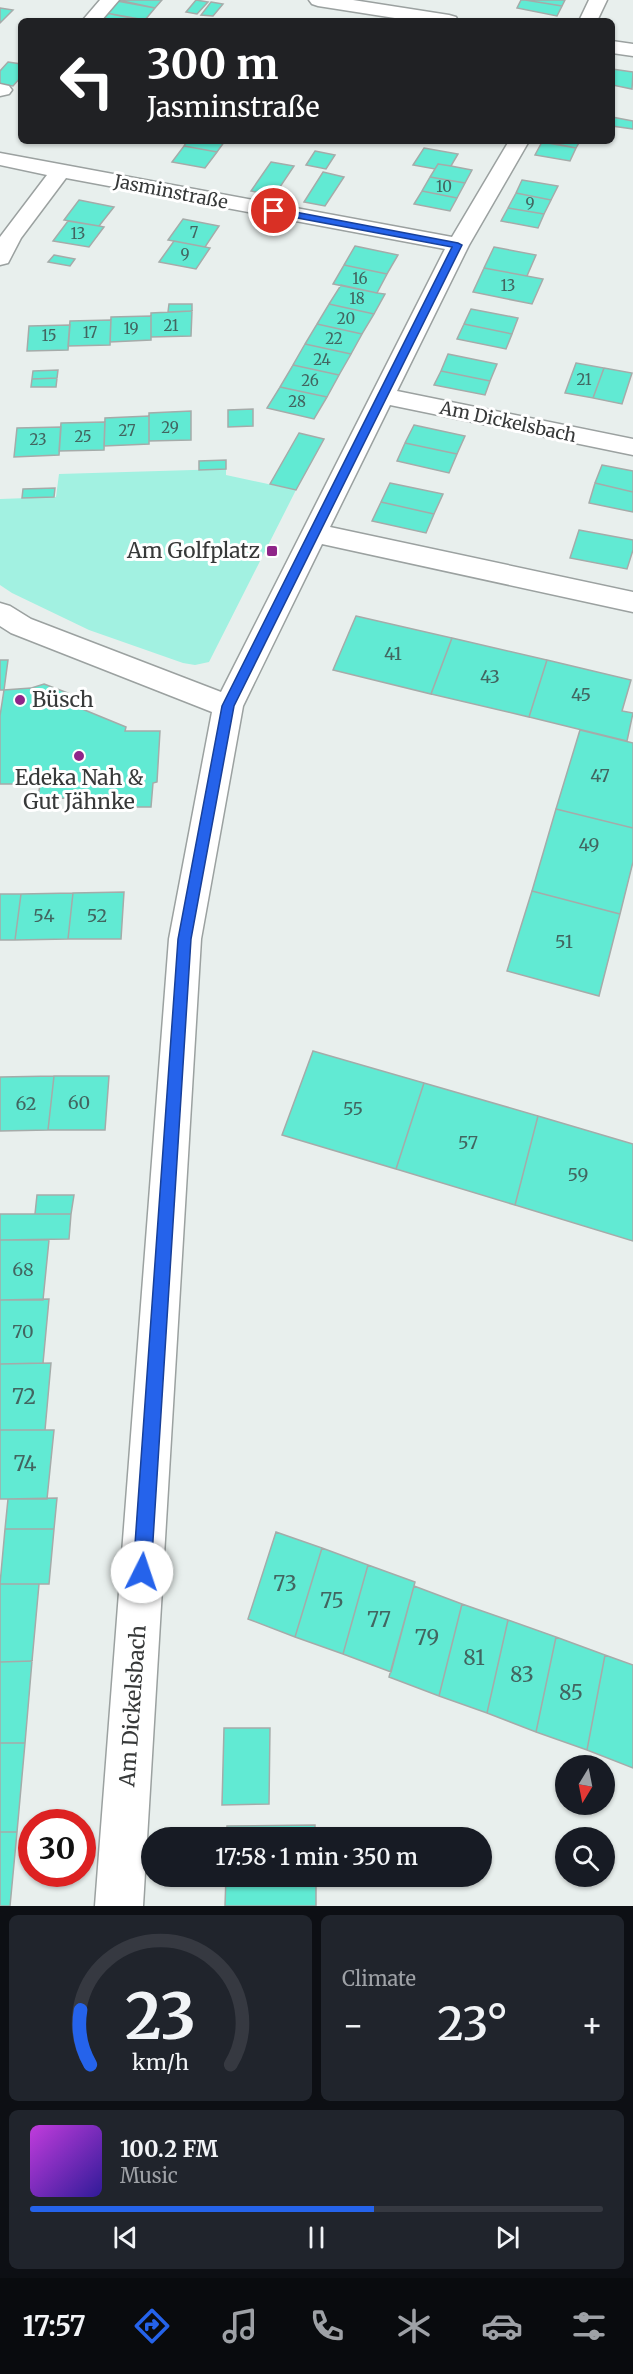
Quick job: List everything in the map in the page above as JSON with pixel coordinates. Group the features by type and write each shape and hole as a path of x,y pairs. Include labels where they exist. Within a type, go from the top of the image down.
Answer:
{"street":[{"path":"94,18 110,0"},
{"path":"318,0 430,18"},
{"path":"589,18 598,0"},
{"path":"615,47 633,50"},
{"name":"Am Dickelsbach","path":"119,1906 185,939 228,706 458,245 517,144"},
{"name":"Jasminstraße","path":"0,159 458,245"},
{"path":"0,258 11,237 61,171"},
{"name":"Am Dickelsbach","path":"382,396 633,447"},
{"path":"314,534 633,602"},
{"path":"0,613 21,626 228,706"}],"green space":[{"path":"226,469 226,475 296,490 209,662 195,665 183,663 89,630 0,585 0,499 56,497 59,474"}],"building":[{"path":"118,0 162,0 155,8"},
{"path":"196,0 208,2 197,14 186,12"},
{"path":"521,0 562,6 557,16 517,8"},
{"path":"525,0 565,0 562,6"},
{"path":"117,1 155,8 147,18 106,13"},
{"path":"211,2 223,4 213,16 201,15"},
{"path":"0,8 13,10 0,23"},
{"path":"106,13 131,18 102,18"},
{"path":"8,62 18,64 18,80 13,86 0,84 0,71"},
{"path":"615,69 633,72 632,89 615,86"},
{"path":"615,118 633,121 633,129 615,126"},
{"path":"185,144 223,144 217,152 184,146"},
{"path":"541,144 576,148 570,161 535,155"},
{"path":"557,144 578,144 576,148"},
{"path":"184,146 217,152 205,168 172,162"},
{"path":"424,148 458,154 451,166 438,164 435,169 413,165"},
{"path":"315,151 335,155 326,169 306,165"},
{"path":"271,162 294,166 274,196 251,191"},
{"path":"438,164 472,170 465,183 430,177"},
{"path":"323,172 344,177 325,206 304,202"},
{"path":"430,177 465,183 457,198 422,191"},
{"path":"522,180 558,186 551,200 516,193"},
{"path":"422,191 457,198 450,211 414,204"},
{"path":"516,193 551,200 544,214 508,208"},
{"path":"79,200 114,207 99,226 64,220"},
{"path":"508,208 544,214 538,228 501,221"},
{"path":"183,219 219,226 205,247 168,240"},
{"path":"68,221 104,227 89,247 53,241"},
{"path":"174,241 210,248 196,269 159,262"},
{"path":"355,246 398,255 387,274 344,265"},
{"path":"494,247 536,255 527,276 484,268"},
{"path":"54,255 75,259 70,266 48,262"},
{"path":"344,265 387,274 377,293 333,284"},
{"path":"484,268 543,279 532,304 473,292"},
{"path":"341,285 385,294 374,314 329,304"},
{"path":"169,304 192,304 192,311 168,312"},
{"path":"329,304 374,314 362,334 317,324"},
{"path":"471,309 518,318 512,334 464,324"},
{"path":"192,311 191,336 151,337 151,313"},
{"path":"151,316 151,340 110,342 111,317"},
{"path":"111,320 110,345 68,346 70,321"},
{"path":"317,324 362,334 351,354 305,344"},
{"path":"464,324 512,334 506,349 457,339"},
{"path":"70,325 68,350 27,351 29,326"},
{"path":"305,344 351,354 339,375 293,365"},
{"path":"448,354 497,364 490,381 441,371"},
{"path":"576,363 604,368 593,398 565,393"},
{"path":"293,365 339,375 327,397 280,387"},
{"path":"604,368 632,373 622,404 593,398"},
{"path":"58,370 57,378 32,379 33,371"},
{"path":"441,371 490,381 485,395 434,385"},
{"path":"57,378 56,387 31,387 32,379"},
{"path":"280,387 327,397 314,419 267,408"},
{"path":"253,409 253,426 228,427 228,410"},
{"path":"191,411 191,440 149,441 149,413"},
{"path":"149,416 149,444 104,446 105,418"},
{"path":"105,422 104,450 59,451 61,423"},
{"path":"414,425 465,436 457,454 405,443"},
{"path":"61,427 59,455 14,457 17,428"},
{"path":"299,433 324,439 296,490 270,484"},
{"path":"405,443 457,454 449,473 397,461"},
{"path":"226,460 226,469 199,470 199,461"},
{"path":"602,465 633,471 633,492 595,483"},
{"path":"390,483 443,494 434,514 381,502"},
{"path":"595,483 633,492 633,512 589,503"},
{"path":"55,488 54,497 22,498 23,489"},
{"path":"381,502 434,514 426,533 372,521"},
{"path":"579,530 633,540 633,550 627,569 570,558"},
{"path":"356,616 452,638 431,694 333,670"},
{"path":"452,638 547,660 529,717 431,694"},
{"path":"0,660 8,660 4,690 0,690"},
{"path":"547,660 631,680 622,711 633,713 627,741 529,717"},
{"path":"44,684 68,693 69,703 31,688"},
{"name":"Edeka Nah & Gut Jähnke","path":"31,688 126,727 125,731 160,731 157,782 153,783 151,807 69,807 70,798 38,799 40,784 0,784 0,716 4,690"},
{"path":"580,730 633,743 633,828 556,809"},
{"path":"556,809 633,828 633,862 620,914 532,891"},
{"path":"532,891 620,914 599,996 507,971"},
{"path":"124,892 121,939 68,939 73,893"},
{"path":"73,893 68,939 15,940 21,894"},
{"path":"0,894 21,894 15,940 0,940"},
{"path":"313,1051 424,1083 396,1169 282,1135"},
{"path":"54,1076 109,1076 105,1130 48,1130"},
{"path":"54,1076 48,1130 0,1131 0,1077"},
{"path":"424,1083 538,1116 515,1205 396,1169"},
{"path":"538,1116 633,1144 633,1241 515,1205"},
{"path":"37,1195 74,1195 71,1214 35,1214"},
{"path":"0,1214 71,1214 69,1239 0,1240"},
{"path":"0,1240 49,1240 43,1300 0,1300"},
{"path":"49,1299 43,1363 0,1364 0,1300"},
{"path":"51,1363 45,1430 0,1430 0,1364"},
{"path":"0,1430 54,1430 47,1499 0,1499"},
{"path":"57,1498 54,1529 5,1529 8,1499"},
{"path":"5,1529 54,1529 49,1584 0,1584"},
{"path":"276,1532 322,1548 295,1637 248,1619"},
{"path":"322,1548 368,1565 343,1654 295,1637"},
{"path":"368,1565 415,1582 391,1672 343,1654"},
{"path":"0,1584 39,1584 32,1661 0,1662"},
{"path":"414,1586 462,1604 439,1696 389,1677"},
{"path":"462,1604 508,1620 487,1713 439,1696"},
{"path":"508,1620 556,1637 536,1732 487,1713"},
{"path":"556,1637 605,1655 587,1750 536,1732"},
{"path":"605,1655 633,1665 633,1768 615,1761 615,1755 600,1755 587,1750"},
{"path":"32,1661 25,1743 0,1743 0,1662"},
{"path":"224,1728 270,1728 269,1804 222,1805"},
{"path":"0,1743 25,1743 17,1832 0,1832"},
{"path":"315,1825 315,1827 227,1827"},
{"path":"0,1832 17,1832 10,1906 0,1906"},
{"path":"226,1887 316,1887 316,1906 225,1906"}],"place":[{"name":"Am Golfplatz","path":"272,551"},
{"name":"Büsch","path":"20,700"},
{"name":"Edeka Nah & Gut Jähnke","path":"79,756"}],"route":[{"path":"142,1572 185,939 228,706 458,245 274,211"}]}
